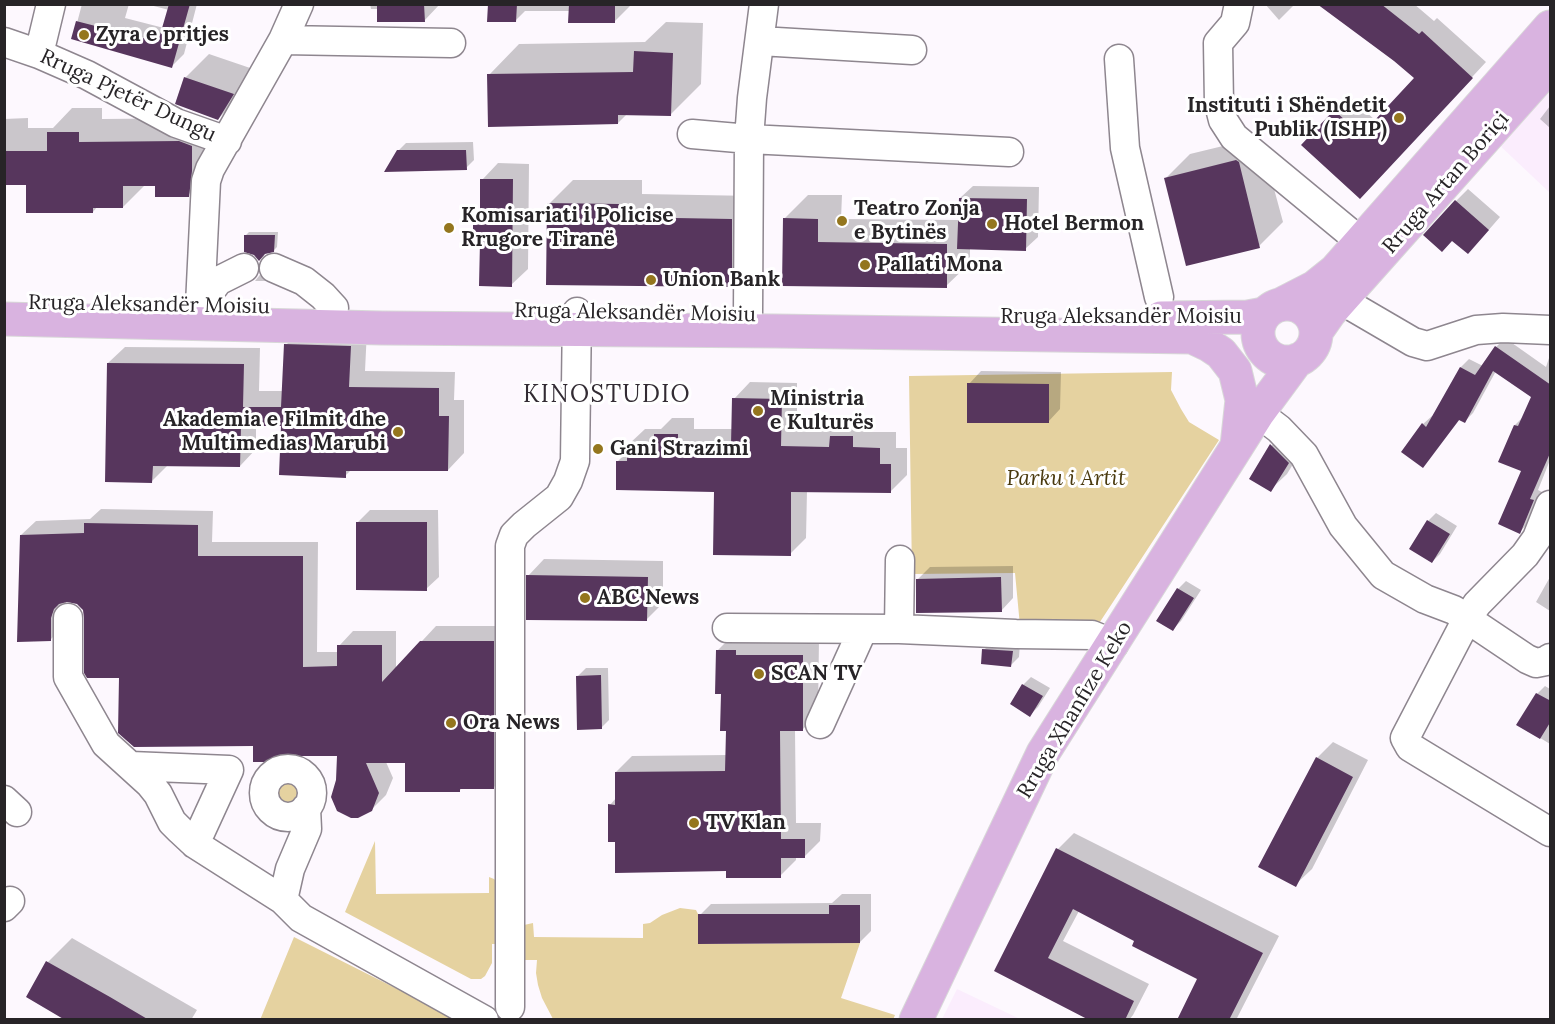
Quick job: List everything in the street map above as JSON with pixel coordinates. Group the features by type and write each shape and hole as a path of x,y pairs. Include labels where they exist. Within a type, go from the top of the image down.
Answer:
{"main road":[{"name":"Rruga Artan Boriçi","path":"1267,328 1325,280 1551,27"},
{"name":"Rruga Artan Boriçi","path":"1316,332 1341,300 1551,65"},
{"name":"Rruga Aleksandër Moisiu","path":"4,303 334,308 587,323 1192,338 1237,337 1267,328"},
{"path":"1257,413 1267,328 1289,304 1306,311 1313,321 1316,332 1307,354 1297,360 1285,362 1273,358 1267,328"},
{"name":"Rruga Aleksandër Moisiu","path":"4,319 382,328 587,323 748,314 1248,317 1267,328"},
{"path":"1192,338 1221,353 1234,371 1242,400 1237,446"},
{"name":"Rruga Xhanfize Keko","path":"916,1020 1043,753 1257,413 1297,360"}],"street":[{"path":"39,54 51,4"},
{"path":"227,141 283,40 299,4"},
{"path":"748,314 749,139 764,4"},
{"path":"1239,4 1235,22 1218,44 1219,104 1223,120 1234,137 1367,235"},
{"path":"283,40 451,43"},
{"path":"760,41 912,50"},
{"name":"Rruga Pjetër Dungu","path":"4,42 87,75 176,123 227,141 210,168 206,181 200,305"},
{"path":"1119,60 1125,148 1159,297"},
{"path":"692,134 1010,152"},
{"path":"200,305 218,281 244,268"},
{"path":"274,268 304,281 334,308"},
{"path":"1341,300 1413,342 1427,346 1476,330 1503,328 1551,330"},
{"path":"68,618 68,677 106,744 159,794 172,822 195,844 283,900 301,918 356,939 503,1015 510,546 514,535 524,525 559,497 575,461 587,323"},
{"path":"1257,413 1279,429 1304,455 1343,526 1383,575 1425,600 1454,610 1527,659 1536,663 1548,659"},
{"path":"1551,505 1537,538 1525,555 1477,604 1467,619 1405,738 1410,747 1551,832"},
{"path":"899,629 900,560"},
{"path":"727,628 899,629 1092,635 1113,644"},
{"path":"820,724 863,629"},
{"path":"131,766 262,770 273,775 267,781 264,799 274,813 291,817 300,814 306,808 307,828 293,860 283,900"},
{"path":"195,844 229,770"}],"shaded area":[{"path":"1550,81 1550,193 1495,141"},
{"path":"957,989 1020,1019 942,1019"}],"green space":[{"name":"Parku i Artit","path":"1172,372 1171,390 1189,422 1219,440 1096,628 1020,626 1015,573 912,574 909,376"},
{"path":"286,777 298,781 302,793 298,805 286,809 274,805 270,793 274,781"},
{"path":"375,841 376,894 489,893 489,877 498,883 499,944 492,944 492,963 485,976 481,979 471,979 345,912"},
{"path":"680,908 696,910 699,944 860,943 841,998 895,1015 893,1020 553,1019 538,985 537,960 519,960 524,925 533,923 534,937 643,938 643,924 650,923"},
{"path":"294,937 457,1019 260,1020"}],"building":[{"path":"169,4 190,4 172,68 71,39 76,21 158,42"},
{"path":"377,4 424,4 425,22 377,22"},
{"path":"488,4 517,4 516,22 487,22"},
{"path":"569,4 615,4 615,23 568,23"},
{"path":"1317,4 1381,4 1419,34 1422,31 1473,78 1360,199 1301,145 1334,110 1361,135 1414,78"},
{"path":"634,51 673,53 671,116 618,115 618,124 488,127 487,74 633,72"},
{"path":"184,77 234,94 218,120 175,104"},
{"path":"47,132 79,132 79,142 179,141 192,146 189,197 155,197 155,186 123,186 123,208 93,208 93,213 26,213 26,185 4,185 4,151 47,151"},
{"path":"397,150 466,150 467,170 384,172"},
{"path":"1236,160 1239,162 1260,248 1186,266 1164,178"},
{"path":"480,179 513,179 512,287 479,286 480,242 473,242 473,221 480,221"},
{"name":"Hotel Bermon","path":"959,198 1027,199 1026,251 957,249"},
{"path":"1455,200 1489,230 1468,254 1452,241 1442,252 1423,235"},
{"path":"547,203 619,204 619,217 732,219 732,287 546,285"},
{"name":"Pallati Mona","path":"783,218 818,219 818,242 947,244 947,288 782,286"},
{"path":"244,235 275,235 274,252 265,254 259,261 254,255 244,252"},
{"path":"284,344 351,346 349,387 439,388 439,416 449,416 448,471 346,471 346,478 279,475 281,426 241,426 240,467 153,466 152,483 105,482 107,363 244,364 243,407 281,407"},
{"path":"1495,346 1551,385 1551,451 1530,499 1534,500 1520,534 1498,524 1521,471 1498,462 1514,425 1518,426 1531,397 1493,371 1465,423 1459,420 1423,468 1401,452 1422,423 1426,427 1460,367 1475,375"},
{"path":"967,383 1049,384 1049,423 967,423"},
{"path":"732,398 782,399 781,446 829,447 830,436 853,436 853,447 880,448 880,464 891,464 891,493 791,492 791,556 713,555 714,492 616,490 616,461 627,461 627,444 654,445 654,434 678,434 678,445 731,445"},
{"path":"1270,444 1289,463 1271,492 1249,479"},
{"path":"1427,520 1450,534 1432,563 1409,549"},
{"path":"356,522 427,522 427,591 356,590"},
{"path":"84,523 198,525 198,556 303,556 303,667 337,666 337,645 382,645 382,682 420,641 494,641 494,789 460,789 460,792 405,792 405,763 366,763 379,793 372,811 358,818 351,818 337,811 331,797 336,780 337,756 290,756 290,762 253,762 253,746 134,747 118,733 119,678 87,678 84,673 84,618 83,610 77,604 67,602 59,604 54,609 51,618 51,641 17,642 20,535 84,533"},
{"name":"ABC News","path":"526,575 648,577 647,621 526,620"},
{"path":"1001,577 1002,612 916,613 916,579"},
{"path":"1177,588 1194,598 1173,631 1156,621"},
{"path":"982,649 1013,651 1011,667 981,664"},
{"name":"TV Klan","path":"716,650 736,650 736,655 803,655 803,731 780,731 781,839 805,839 805,858 781,858 781,878 726,878 726,871 615,873 615,842 608,842 608,804 615,805 615,772 725,771 726,731 720,731 721,694 715,694"},
{"path":"601,675 602,729 577,730 576,676"},
{"path":"1022,684 1043,696 1030,717 1010,704"},
{"path":"1536,693 1551,701 1551,721 1540,739 1516,725"},
{"path":"1316,757 1353,777 1296,887 1258,867"},
{"path":"1056,848 1263,953 1229,1020 1177,1020 1197,979 1132,946 1134,941 1073,909 1048,958 1134,1001 1125,1020 1089,1020 994,971"},
{"path":"829,905 860,905 860,943 698,944 698,914 829,914"},
{"path":"46,961 149,1020 65,1020 26,997"}],"place":[{"name":"Zyra e pritjes","path":"84,35"},
{"name":"Instituti i Shëndetit Publik (ISHP)","path":"1399,118"},
{"name":"Teatro Zonja e Bytinës","path":"842,221"},
{"name":"Hotel Bermon","path":"992,224"},
{"name":"Komisariati i Policise Rrugore Tiranë","path":"449,228"},
{"name":"Pallati Mona","path":"865,265"},
{"name":"Union Bank","path":"651,280"},
{"name":"Ministria e Kulturës","path":"758,411"},
{"name":"Akademia e Filmit dhe Multimedias Marubi","path":"398,432"},
{"name":"Gani Strazimi","path":"598,449"},
{"name":"ABC News","path":"585,598"},
{"name":"SCAN TV","path":"759,674"},
{"name":"Ora News","path":"451,723"},
{"name":"TV Klan","path":"694,823"}],"district":[{"name":"KINOSTUDIO","path":"607,395"}]}
